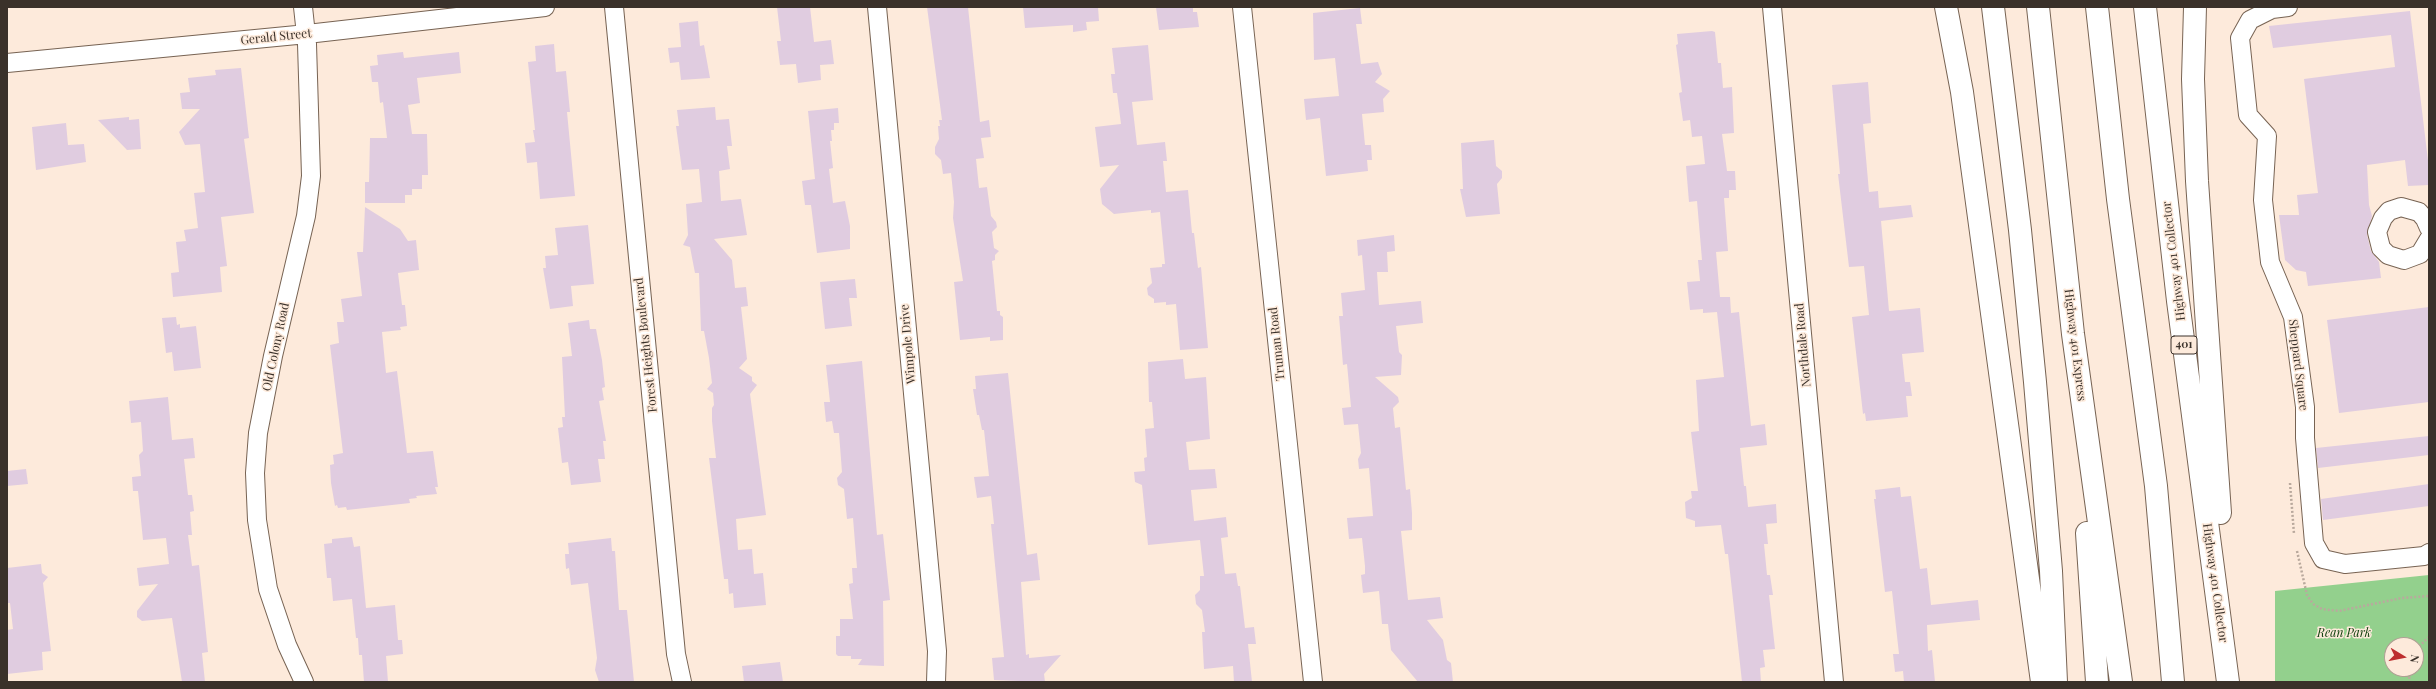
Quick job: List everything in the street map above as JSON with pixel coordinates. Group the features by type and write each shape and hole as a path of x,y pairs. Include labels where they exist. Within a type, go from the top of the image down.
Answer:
{"highway":[{"path":"1946,7 1962,92 2042,682"},
{"path":"1993,7 2020,230 2035,382 2051,570 2056,682"},
{"name":"Highway 401 Express","path":"2038,7 2073,334 2121,682"},
{"path":"2097,7 2118,199 2156,486 2185,682"},
{"name":"Highway 401 Collector","path":"2145,7 2178,301 2228,682"},
{"path":"2195,7 2194,85 2198,205 2231,682"},
{"path":"2073,334 2097,682"},
{"path":"2156,486 2173,682"}],"street":[{"name":"Old Colony Road","path":"303,7 307,34 311,176 306,216 273,356 261,417 255,473 257,520 268,589 287,645 304,682"},
{"name":"Gerald Street","path":"7,63 307,34 545,7"},
{"name":"Forest Heights Boulevard","path":"614,7 676,654 682,682"},
{"name":"Wimpole Drive","path":"876,7 936,643 936,682"},
{"name":"Truman Road","path":"1242,7 1313,682"},
{"name":"Northdale Road","path":"1772,7 1834,682"},
{"name":"Sheppard Square","path":"2288,7 2272,9 2250,20 2240,38 2248,115 2267,136 2263,200 2270,262 2293,317 2305,407 2305,438 2314,543 2324,559 2345,564 2424,556 2429,553"},
{"path":"2428,222 2413,209 2401,207 2389,212 2383,218 2377,232 2381,248 2395,258 2409,260 2420,254 2428,243"}],"path":[{"path":"2305,587 2313,604 2332,611 2402,598 2429,596"}],"green space":[{"name":"Rean Park","path":"2429,575 2429,682 2275,682 2275,591"}],"building":[{"path":"777,7 810,7 814,42 831,40 834,64 820,65 821,80 798,83 796,64 780,65 777,41 781,41"},
{"path":"927,7 968,7 980,122 989,120 991,137 981,138 984,158 976,159 979,188 987,187 991,216 996,222 997,227 992,232 994,248 999,251 995,255 995,260 992,261 997,311 1000,311 1000,315 1003,317 1003,340 990,341 990,337 960,340 954,282 963,281 953,218 954,202 951,173 943,174 941,160 935,154 935,147 939,139 939,120 942,120"},
{"path":"1023,7 1098,7 1099,21 1086,22 1087,30 1073,32 1073,25 1025,28"},
{"path":"1156,7 1193,7 1193,12 1197,12 1199,27 1159,30"},
{"path":"1360,8 1362,24 1356,24 1361,64 1378,62 1382,74 1375,82 1390,91 1383,99 1384,112 1362,114 1365,145 1371,145 1372,160 1367,160 1368,171 1326,176 1320,118 1306,120 1304,99 1339,96 1335,58 1314,60 1313,13"},
{"path":"2410,11 2429,169 2429,185 2408,186 2405,160 2367,165 2369,205 2372,216 2367,235 2371,251 2379,262 2381,278 2308,286 2306,272 2296,270 2285,260 2279,215 2299,215 2297,195 2318,193 2304,79 2395,67 2391,35 2273,48 2269,26"},
{"path":"698,21 700,46 704,45 710,78 681,80 679,62 670,63 668,48 681,47 679,23"},
{"path":"1715,32 1718,63 1721,63 1723,88 1732,87 1734,133 1722,134 1727,171 1735,171 1736,190 1729,190 1729,198 1724,198 1728,251 1716,252 1720,297 1730,297 1731,313 1739,312 1751,426 1765,424 1767,445 1740,448 1744,486 1746,486 1748,507 1776,504 1777,523 1766,524 1768,544 1764,544 1767,575 1770,575 1773,595 1769,595 1775,649 1763,650 1765,667 1760,668 1761,682 1742,682 1728,554 1725,554 1721,525 1695,527 1695,521 1686,518 1685,502 1692,498 1691,491 1698,491 1691,432 1699,431 1696,380 1724,377 1717,312 1703,313 1703,309 1690,310 1687,282 1700,281 1698,260 1702,260 1697,201 1689,202 1686,166 1705,164 1702,136 1692,137 1690,120 1683,121 1679,93 1682,92 1676,45 1678,44 1677,34"},
{"path":"554,44 556,72 566,71 570,112 567,112 575,196 540,199 537,162 527,163 525,143 535,142 528,62 536,61 535,46"},
{"path":"1148,45 1153,100 1132,102 1137,145 1165,142 1167,161 1163,161 1166,192 1188,190 1192,233 1194,233 1198,268 1201,267 1208,348 1180,350 1176,304 1166,305 1166,302 1154,303 1154,299 1148,295 1147,288 1152,283 1150,268 1162,267 1162,264 1165,264 1160,212 1151,213 1151,210 1114,214 1102,204 1100,189 1119,165 1100,167 1095,127 1121,124 1117,93 1113,93 1111,74 1115,74 1112,48"},
{"path":"403,52 404,58 459,52 461,73 417,78 420,103 408,105 412,134 427,134 428,175 422,175 422,189 412,189 412,195 405,195 405,203 365,203 365,182 369,182 370,138 387,138 383,102 380,103 378,82 372,82 370,66 378,65 377,55"},
{"path":"241,68 249,138 244,139 254,213 221,217 227,266 220,267 222,292 173,297 171,273 179,272 176,242 186,241 184,230 198,228 194,193 205,192 200,144 185,145 179,132 200,109 182,109 180,93 190,92 188,78 216,75 215,70"},
{"path":"1868,82 1871,123 1863,124 1869,192 1878,191 1879,208 1911,205 1913,217 1881,221 1889,311 1920,308 1924,352 1902,354 1905,382 1910,382 1912,396 1906,396 1908,417 1866,421 1865,413 1863,414 1852,317 1869,315 1864,266 1849,267 1838,174 1840,174 1832,85"},
{"path":"715,107 716,120 729,119 732,146 727,146 730,169 719,171 721,201 741,199 747,235 714,239 732,260 735,288 746,287 748,306 741,307 747,359 739,368 752,377 752,381 757,385 750,394 766,515 736,519 738,550 752,549 754,574 763,573 766,605 734,608 733,593 729,594 728,579 724,579 709,458 716,458 712,421 712,408 714,405 713,393 707,389 712,383 704,331 701,331 699,273 695,273 690,247 683,245 688,235 686,204 702,202 699,169 682,170 676,126 679,126 677,110"},
{"path":"838,108 839,123 834,123 834,130 831,130 832,141 830,141 833,168 829,169 833,203 845,201 850,226 850,249 817,253 811,205 805,205 802,181 815,179 808,111"},
{"path":"129,117 129,120 139,119 141,149 127,150 98,120"},
{"path":"66,123 68,145 84,144 86,162 36,170 32,127"},
{"path":"1494,140 1496,166 1502,171 1502,178 1497,184 1500,214 1466,217 1460,189 1463,189 1461,143"},
{"path":"365,207 400,229 408,241 416,240 419,270 398,273 402,305 405,305 407,326 400,327 401,330 382,332 386,373 397,371 407,453 433,451 438,487 435,487 437,494 416,496 417,498 409,499 410,503 347,510 346,507 338,508 337,505 335,506 331,483 330,465 334,464 333,455 343,453 330,345 339,343 337,322 344,322 341,299 362,296 357,252 363,252"},
{"path":"588,225 594,284 571,286 573,306 550,309 543,268 546,268 545,256 558,255 555,228"},
{"path":"1394,235 1395,251 1387,252 1388,272 1377,272 1379,305 1421,301 1423,323 1396,326 1399,352 1402,355 1401,375 1375,377 1398,397 1399,402 1393,408 1395,428 1400,427 1406,490 1410,489 1412,513 1412,530 1401,531 1408,600 1440,597 1443,618 1427,620 1443,640 1447,660 1451,663 1453,682 1418,682 1391,650 1388,624 1382,624 1379,591 1363,593 1361,575 1365,574 1365,566 1362,538 1349,539 1347,518 1373,516 1369,468 1359,469 1358,459 1361,453 1358,424 1344,425 1342,408 1351,407 1347,364 1343,365 1339,316 1343,316 1341,293 1365,290 1362,255 1358,256 1357,240"},
{"path":"855,279 857,298 849,298 852,326 825,329 820,282"},
{"path":"2429,307 2429,402 2339,413 2327,320"},
{"path":"176,317 177,325 180,324 180,328 196,326 201,368 174,371 172,352 166,353 162,318"},
{"path":"589,320 590,329 596,329 602,360 605,387 602,388 604,400 599,401 606,441 603,441 605,459 598,459 601,482 571,485 568,462 562,463 558,428 563,427 562,417 565,417 562,357 572,356 568,323"},
{"path":"1183,359 1185,379 1206,377 1210,439 1186,442 1189,470 1215,469 1217,488 1191,490 1194,521 1226,517 1228,537 1221,538 1225,574 1236,573 1238,586 1240,586 1245,628 1254,627 1256,644 1248,644 1252,682 1234,682 1233,666 1204,669 1202,632 1205,632 1202,610 1196,604 1195,595 1200,590 1200,576 1204,576 1200,540 1148,545 1142,485 1135,482 1134,472 1145,471 1144,458 1147,457 1145,429 1154,428 1152,402 1149,402 1148,362"},
{"path":"862,361 877,535 883,534 890,600 883,601 884,666 858,665 862,659 851,659 851,656 838,656 836,654 836,636 840,636 840,619 853,619 849,584 853,583 852,568 857,568 853,518 847,519 844,489 838,485 837,478 842,472 839,433 834,433 832,421 826,422 824,402 830,402 826,365"},
{"path":"1008,373 1027,555 1037,553 1040,580 1021,582 1026,655 1029,654 1029,658 1061,655 1044,674 1045,682 994,680 992,658 1004,657 991,524 994,524 991,496 977,498 974,477 989,476 984,430 982,430 979,415 977,415 973,389 976,389 975,376"},
{"path":"168,397 172,440 193,438 195,458 184,459 188,495 192,495 194,511 190,512 192,535 188,535 192,566 199,565 208,652 202,653 205,682 182,682 172,618 142,621 137,617 137,611 158,584 139,586 137,568 169,564 166,538 143,540 138,491 133,491 132,477 141,476 139,455 143,451 141,422 131,423 129,401"},
{"path":"2429,436 2429,455 2318,468 2316,448"},
{"path":"26,469 28,484 7,486 7,471"},
{"path":"2429,484 2429,506 2323,520 2321,499"},
{"path":"1900,487 1901,497 1911,496 1920,569 1927,568 1931,605 1978,600 1980,620 1927,625 1928,651 1932,650 1935,682 1904,682 1903,671 1895,672 1893,654 1899,654 1892,591 1885,592 1874,499 1876,499 1875,490"},
{"path":"352,537 354,547 360,546 366,608 395,605 398,640 402,640 403,654 386,656 388,682 364,682 362,655 359,655 352,599 333,601 331,578 327,578 324,544 332,543 332,539"},
{"path":"611,538 612,551 615,551 619,610 627,610 634,682 599,682 595,670 597,658 588,583 571,585 569,568 566,569 565,554 569,554 568,543"},
{"path":"41,564 42,573 48,577 43,583 51,651 42,652 43,670 7,674 7,630 13,629 10,603 7,603 7,568"},
{"path":"780,662 783,682 744,682 742,666"}]}
